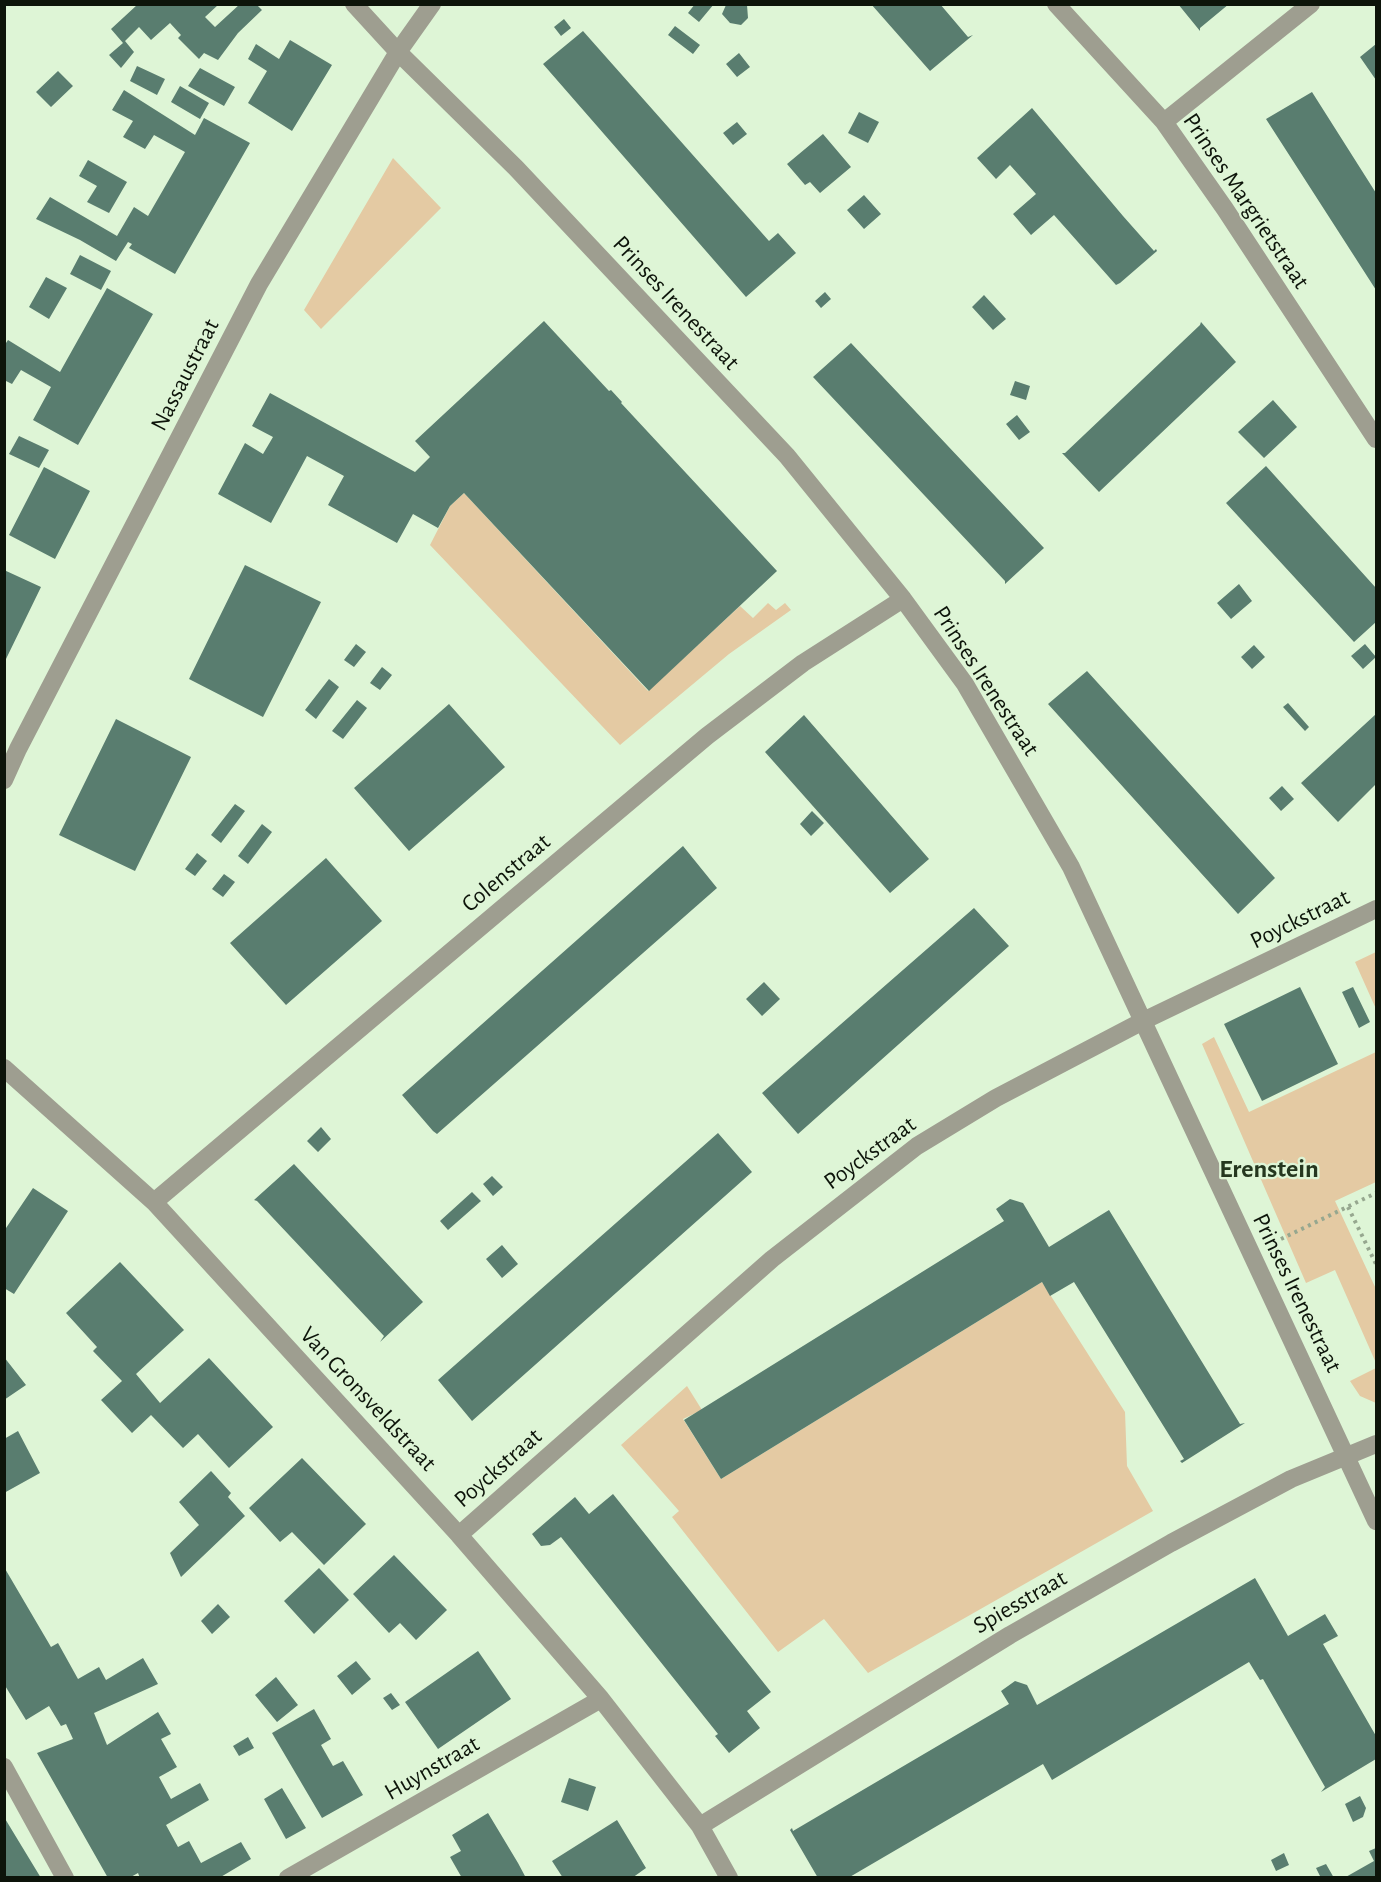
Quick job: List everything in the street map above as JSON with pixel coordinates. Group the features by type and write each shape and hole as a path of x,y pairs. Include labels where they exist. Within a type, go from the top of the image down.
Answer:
{"street":[{"name":"Prinses Irenestraat","path":"354,4 398,52 516,168 787,456 903,599 965,684 1071,867 1377,1521"},
{"name":"Nassaustraat","path":"4,780 259,285 398,52 432,4"},
{"name":"Prinses Margrietstraat","path":"1056,4 1164,122 1225,209 1377,439"},
{"path":"1164,122 1311,4"},
{"name":"Colenstraat","path":"154,1202 707,736 803,663 903,599"},
{"name":"Poyckstraat","path":"459,1535 772,1259 917,1146 996,1098 1143,1021 1377,909"},
{"name":"Van Gronsveldstraat","path":"4,1068 154,1202 459,1535 601,1699 700,1826 729,1878"},
{"name":"Spiesstraat","path":"700,1826 1010,1635 1151,1554 1291,1479 1377,1444"},
{"name":"Huynstraat","path":"288,1878 601,1699"},
{"path":"4,1767 65,1878"}],"path":[{"path":"1250,1253 1377,1193"},
{"path":"1348,1207 1377,1264"}],"shaded area":[{"path":"393,158 441,208 321,329 304,310"},
{"path":"464,493 648,691 740,606 753,618 768,603 776,610 785,603 791,610 729,654 620,745 430,545 450,506"},
{"path":"1376,952 1376,1009 1355,962"},
{"path":"1214,1037 1249,1112 1376,1052 1376,1182 1335,1201 1376,1289 1376,1363 1335,1270 1306,1283 1202,1044"},
{"path":"1042,1282 1125,1412 1127,1466 1153,1511 868,1673 824,1619 778,1652 672,1517 679,1511 621,1445 687,1386 702,1410 683,1419 721,1479"},
{"path":"1376,1368 1376,1403 1360,1396 1350,1381"}],"building":[{"path":"240,4 256,4 262,10 238,33 218,60 204,53 199,59 178,38 181,35 170,23 151,40 139,27 125,41 134,52 121,68 109,55 123,43 111,29 137,5 218,5 205,17 215,27"},
{"path":"695,4 714,4 699,22 688,13"},
{"path":"871,4 940,4 968,37 973,35 930,71"},
{"path":"1178,4 1229,4 1200,28 1200,31"},
{"path":"726,5 747,5 748,18 741,25 730,23 722,14"},
{"path":"564,19 571,28 561,36 554,27"},
{"path":"675,26 700,45 693,54 668,35"},
{"path":"583,31 769,241 778,233 796,253 746,297 543,64"},
{"path":"290,40 332,65 292,131 248,103 267,71 248,59 256,44 279,59"},
{"path":"1376,44 1376,80 1360,57"},
{"path":"739,53 750,67 737,77 726,64"},
{"path":"137,66 165,79 157,95 130,81"},
{"path":"200,68 235,87 224,106 188,86"},
{"path":"58,71 73,86 51,107 36,92"},
{"path":"180,86 209,103 200,119 171,102"},
{"path":"124,90 195,135 204,118 250,143 175,274 129,248 132,244 128,242 116,261 80,240 36,219 50,197 117,236 134,207 148,216 185,152 154,135 145,149 123,137 133,121 112,110"},
{"path":"1312,92 1376,193 1376,290 1266,119"},
{"path":"1032,108 1123,216 1154,251 1156,249 1157,251 1116,285 1054,215 1031,235 1013,214 1036,194 1010,165 996,179 977,158"},
{"path":"859,112 879,122 868,143 848,133"},
{"path":"737,122 747,134 733,145 723,133"},
{"path":"823,134 851,167 820,193 810,182 805,185 787,164"},
{"path":"88,160 127,182 109,213 87,202 97,186 79,176"},
{"path":"864,195 881,214 864,229 847,210"},
{"path":"80,255 111,271 101,290 70,274"},
{"path":"46,277 67,288 49,319 29,307"},
{"path":"107,288 153,314 78,445 33,420 51,387 21,370 12,384 4,380 4,346 8,340 60,372"},
{"path":"825,292 831,299 821,308 815,301"},
{"path":"984,295 1006,319 993,330 972,307"},
{"path":"544,321 609,391 611,390 777,571 649,691 464,493 450,506 438,528 413,514 397,543 328,505 344,476 307,456 271,523 218,494 245,443 263,454 273,437 252,426 270,393 415,472 430,457 415,441"},
{"path":"1201,322 1236,362 1099,492 1062,453 1065,453"},
{"path":"851,343 1044,548 1005,584 1005,581 813,377"},
{"path":"1015,381 1030,386 1026,400 1010,395"},
{"path":"1273,400 1297,427 1264,458 1238,432"},
{"path":"1017,415 1030,432 1019,440 1006,424"},
{"path":"19,436 49,450 39,468 9,454"},
{"path":"1266,466 1376,588 1376,622 1354,642 1226,503"},
{"path":"44,467 90,491 55,559 9,535"},
{"path":"245,565 321,602 263,717 189,679"},
{"path":"4,570 41,587 6,659 4,658"},
{"path":"1239,584 1252,601 1231,619 1217,603"},
{"path":"356,644 366,652 354,667 344,660"},
{"path":"1365,644 1376,657 1363,669 1351,656"},
{"path":"1254,645 1265,657 1252,669 1241,657"},
{"path":"382,667 392,675 380,690 370,683"},
{"path":"1087,671 1275,878 1238,914 1048,704"},
{"path":"329,679 339,687 316,719 305,710"},
{"path":"357,700 367,708 343,739 332,731"},
{"path":"1288,703 1309,727 1305,731 1283,707"},
{"path":"449,704 505,767 409,851 354,788"},
{"path":"1376,714 1376,784 1338,822 1301,783"},
{"path":"804,715 929,859 890,893 765,752"},
{"path":"116,719 191,757 135,871 59,835"},
{"path":"1282,786 1294,799 1281,811 1269,798"},
{"path":"235,804 245,811 221,843 211,835"},
{"path":"812,811 824,823 811,836 800,824"},
{"path":"262,824 272,832 248,864 238,856"},
{"path":"683,846 717,888 437,1134 433,1131 402,1095"},
{"path":"197,853 207,861 195,876 185,869"},
{"path":"326,858 382,921 286,1005 230,943"},
{"path":"224,874 235,882 223,897 212,889"},
{"path":"974,908 1009,946 798,1134 762,1093"},
{"path":"764,982 780,999 762,1016 746,999"},
{"path":"1300,987 1338,1064 1262,1101 1224,1024"},
{"path":"1353,987 1370,1022 1359,1028 1342,992"},
{"path":"321,1127 331,1139 318,1152 307,1141"},
{"path":"718,1133 752,1172 472,1421 438,1380"},
{"path":"294,1164 423,1302 380,1342 384,1336 254,1200"},
{"path":"492,1176 503,1187 493,1196 483,1184"},
{"path":"33,1188 68,1211 14,1294 4,1288 4,1231"},
{"path":"472,1192 481,1201 448,1230 440,1221"},
{"path":"1010,1199 1023,1203 1049,1247 1109,1210 1240,1424 1245,1423 1182,1463 1180,1461 1184,1459 1074,1282 1050,1296 1042,1282 721,1479 684,1420 1004,1221 996,1209"},
{"path":"502,1245 518,1264 502,1278 486,1259"},
{"path":"120,1262 184,1330 136,1374 160,1403 209,1358 273,1427 229,1468 198,1434 183,1448 151,1415 132,1433 101,1400 122,1381 93,1351 97,1347 66,1313"},
{"path":"4,1357 26,1385 4,1400"},
{"path":"18,1431 40,1473 4,1493 4,1439"},
{"path":"302,1458 366,1524 324,1565 292,1532 280,1542 249,1508"},
{"path":"211,1471 231,1493 228,1497 245,1516 181,1577 170,1553 199,1525 179,1502"},
{"path":"613,1494 771,1692 747,1711 760,1728 729,1753 715,1736 718,1734 561,1537 550,1545 541,1546 532,1534 575,1497 589,1514"},
{"path":"394,1555 447,1610 416,1640 400,1623 389,1633 353,1594"},
{"path":"4,1567 51,1647 58,1643 78,1679 99,1667 106,1680 143,1658 158,1684 94,1713 107,1745 158,1712 171,1734 161,1739 177,1767 159,1777 171,1799 200,1783 209,1800 166,1825 178,1847 189,1841 201,1863 241,1842 251,1859 219,1878 140,1878 138,1873 129,1878 108,1878 37,1753 73,1739 66,1724 61,1726 49,1706 26,1720 4,1684"},
{"path":"319,1568 349,1600 314,1634 284,1601"},
{"path":"1255,1578 1288,1636 1325,1614 1338,1636 1323,1644 1376,1736 1376,1759 1321,1792 1325,1787 1263,1679 1260,1680 1249,1662 1052,1780 1043,1764 848,1878 818,1878 790,1830 792,1828 793,1831 1009,1704 1001,1691 1015,1681 1027,1685 1037,1705"},
{"path":"218,1604 230,1617 212,1634 201,1621"},
{"path":"478,1651 511,1699 438,1749 405,1702"},
{"path":"356,1661 371,1679 352,1695 337,1676"},
{"path":"276,1677 298,1705 277,1722 255,1695"},
{"path":"391,1693 400,1705 392,1710 383,1698"},
{"path":"314,1709 331,1739 321,1745 333,1766 343,1761 363,1795 322,1818 272,1733"},
{"path":"248,1737 254,1748 239,1756 233,1746"},
{"path":"569,1778 596,1787 588,1811 561,1802"},
{"path":"282,1788 306,1828 286,1839 264,1799"},
{"path":"1360,1796 1366,1808 1363,1817 1353,1822 1345,1804"},
{"path":"488,1813 526,1878 462,1878 450,1857 461,1851 452,1835"},
{"path":"4,1817 41,1878 4,1878"},
{"path":"617,1820 646,1868 632,1878 563,1878 552,1861"},
{"path":"1376,1848 1376,1878 1344,1878 1374,1861 1369,1851"},
{"path":"1284,1853 1289,1865 1276,1871 1271,1860"},
{"path":"1326,1864 1334,1878 1321,1878 1316,1868"}],"district":[{"name":"Erenstein","path":"1269,1169"}]}
